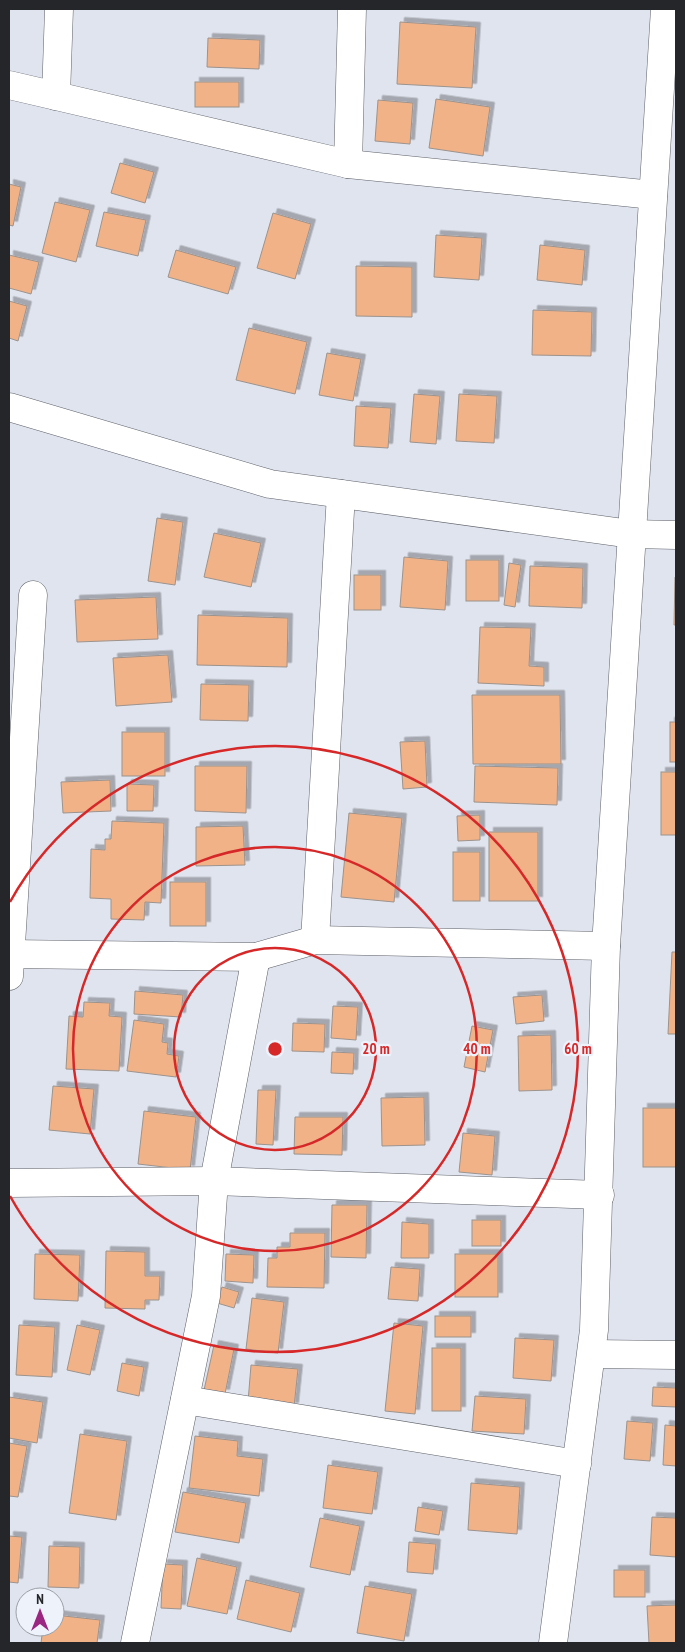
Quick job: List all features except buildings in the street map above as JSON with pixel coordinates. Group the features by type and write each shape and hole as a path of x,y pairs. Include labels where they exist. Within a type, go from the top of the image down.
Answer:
{"street":[{"path":"56,96 59,9"},
{"path":"348,164 352,9"},
{"path":"553,1643 594,1330 600,1194 606,946 665,9"},
{"path":"9,85 348,164 653,195"},
{"path":"9,407 270,484 631,534 676,535"},
{"path":"315,940 341,494"},
{"path":"33,595 10,962 256,957 315,940 606,946"},
{"path":"135,1643 206,1296 214,1181 256,957"},
{"path":"9,1183 214,1181 600,1194"},
{"path":"592,1354 676,1355"},
{"path":"185,1400 577,1464"}]}
